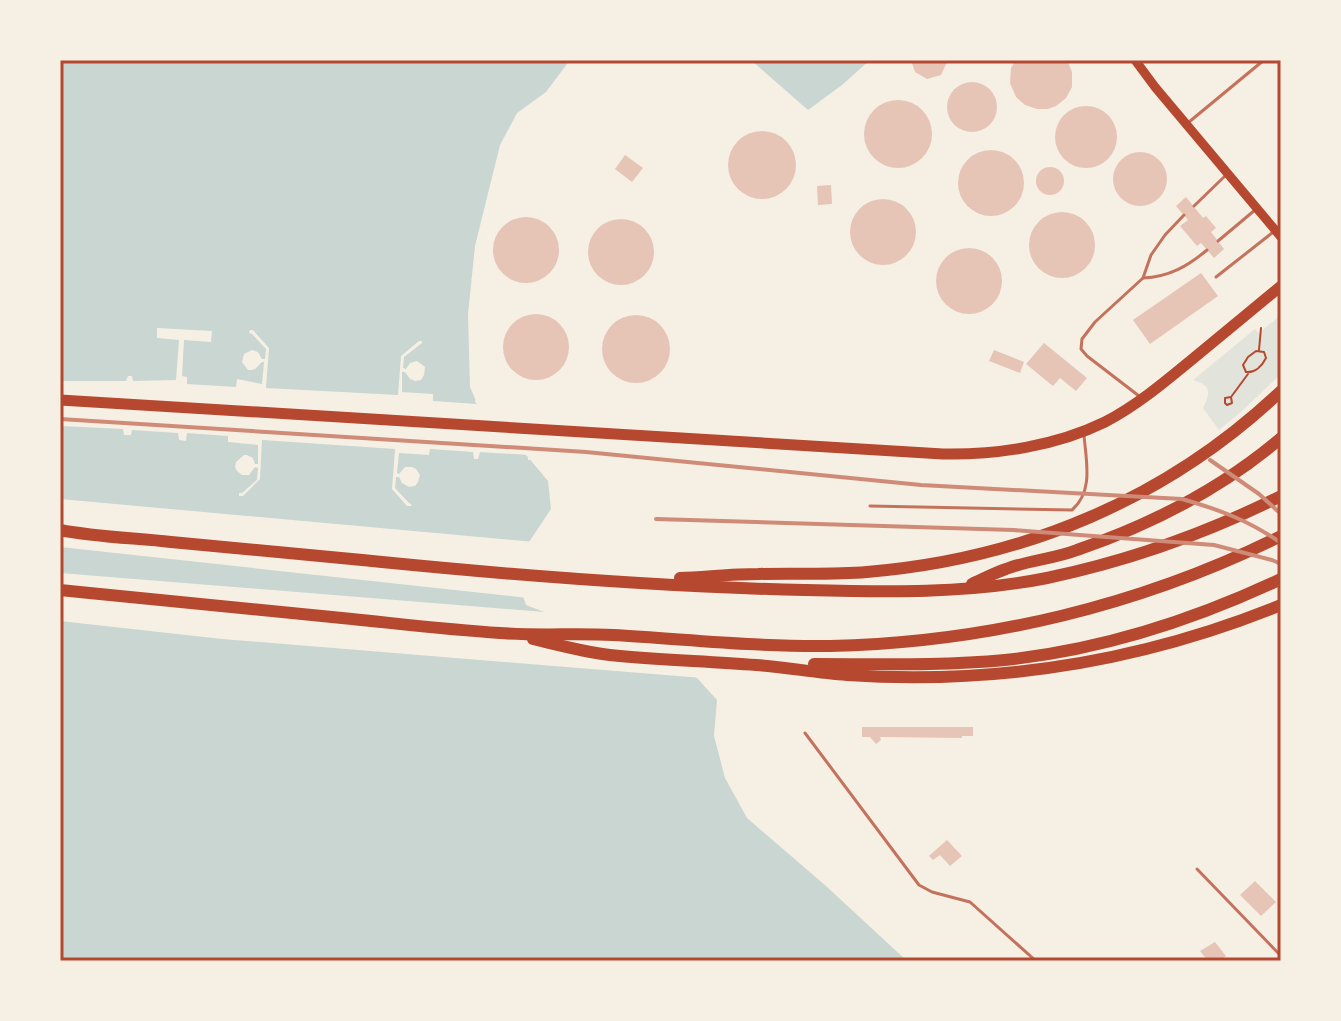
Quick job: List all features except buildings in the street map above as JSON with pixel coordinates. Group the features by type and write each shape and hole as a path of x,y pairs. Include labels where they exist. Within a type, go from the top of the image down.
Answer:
{"highway":[{"path":"615,582 869,572 960,558 1014,545 1073,525 1143,493 1217,446 1281,391"},
{"path":"958,590 1008,568 1099,543 1168,512 1252,461 1281,438"},
{"path":"60,530 615,582 913,592 958,590 1045,578 1131,556 1215,527 1281,496"},
{"path":"60,590 502,633 611,635 786,646 876,644 921,640 1051,618 1136,595 1219,565 1281,536"},
{"path":"759,665 910,666 1037,656 1143,632 1281,579"},
{"path":"502,633 609,655 759,665 845,675 970,675 1029,671 1117,657 1160,647 1281,605"}],"main road":[{"path":"1135,60 1278,234"},
{"path":"60,400 953,455 985,454 1052,440 1106,421 1142,398 1281,286"}],"lane":[{"path":"1186,124 1264,60"},
{"path":"1194,206 1228,174"},
{"path":"1218,241 1257,208"},
{"path":"1142,398 1087,356 1081,349 1082,339 1095,322 1143,278 1151,255 1184,215"},
{"path":"1216,277 1278,234"},
{"path":"1143,278 1181,269 1207,250"},
{"path":"870,506 1072,510 1081,503 1088,478 1083,431"},
{"path":"805,733 919,885 932,892 970,902 1036,961"},
{"path":"1197,869 1281,956"}],"path":[{"path":"1259,351 1261,328"},
{"path":"1231,397 1249,373 1259,368 1266,358 1264,352 1252,353 1243,365 1249,373"}],"shaded area":[{"path":"60,60 570,60 546,92 517,113 500,145 475,246 468,314 470,387 488,428 527,456 548,481 551,509 523,551 518,582 526,605 687,667 717,700 714,736 725,778 747,818 907,961 60,961"},
{"path":"751,60 870,60 808,110"},
{"path":"1281,315 1281,374 1219,430 1203,408 1208,390 1193,380 1255,329 1259,333"}],"pier":[{"path":"157,328 212,331 211,342 184,340 182,376 187,377 187,384 236,387 237,379 262,384 264,362 248,370 242,362 244,354 252,350 265,359 266,349 249,333 253,330 269,348 266,388 398,395 401,356 422,341 404,357 403,368 417,361 425,367 424,375 421,380 415,381 402,372 402,392 433,394 433,401 477,404 478,396 491,425 529,453 533,460 528,460 528,455 480,452 478,459 474,459 473,452 430,449 429,455 399,453 397,473 405,467 412,467 420,475 415,486 409,487 396,477 395,488 412,506 407,506 392,489 395,449 262,440 260,479 243,496 239,496 257,480 258,468 255,467 249,475 242,475 235,467 236,462 247,455 258,464 258,445 228,442 228,436 187,433 186,441 179,440 178,433 132,430 131,435 124,435 123,429 60,426 60,381 126,381 128,376 132,376 133,381 176,380 179,340 157,338"},
{"path":"60,499 535,542 527,552 522,582 528,598 60,547"},
{"path":"60,573 557,613 689,664 702,678 222,639 60,621"}],"railway":[{"path":"60,419 586,452 921,485 1182,499 1233,516 1281,543"},
{"path":"1210,460 1259,494 1281,514"},
{"path":"656,519 1013,530 1214,545 1281,564"}]}
